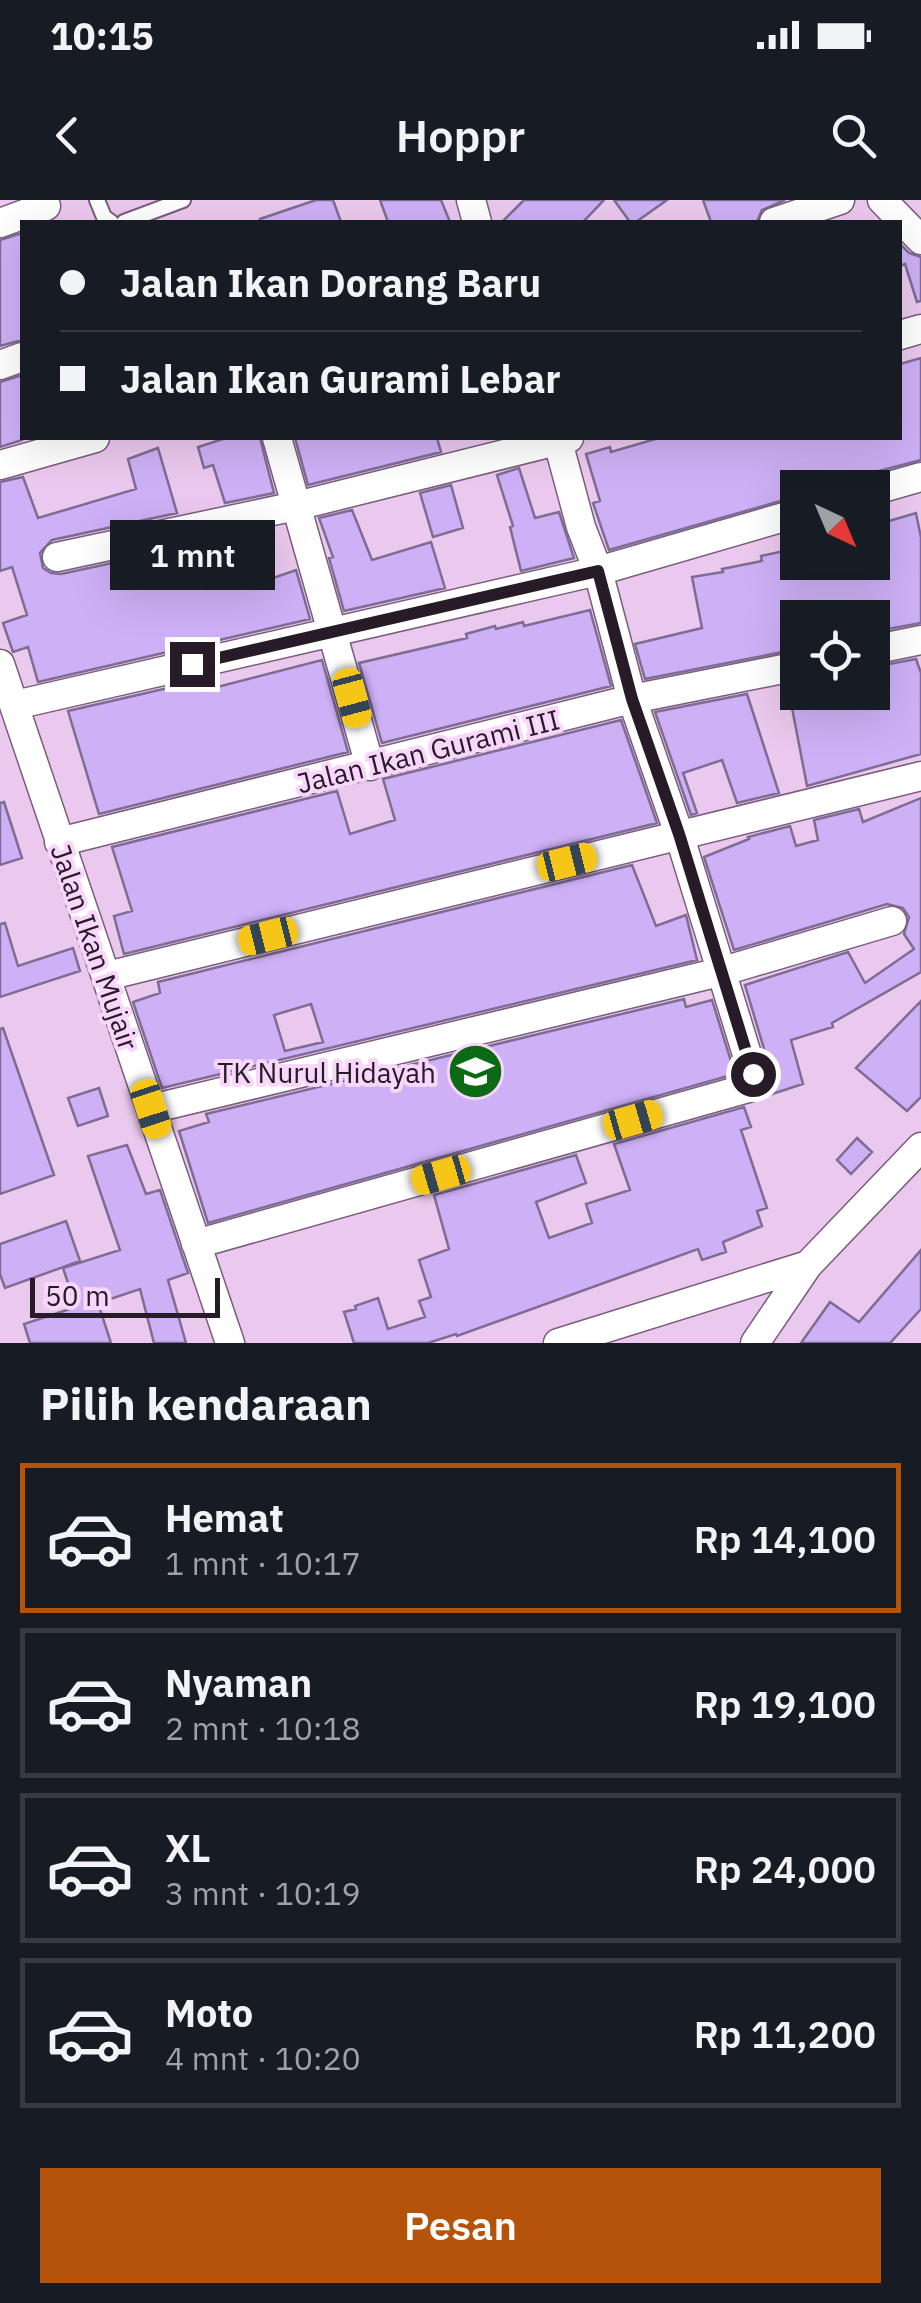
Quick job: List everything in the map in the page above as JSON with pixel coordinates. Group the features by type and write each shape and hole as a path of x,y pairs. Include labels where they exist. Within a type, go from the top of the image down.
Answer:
{"street":[{"path":"780,220 840,200"},
{"path":"882,200 902,220"},
{"path":"0,223 47,210"},
{"path":"902,221 921,240"},
{"path":"0,465 87,440"},
{"path":"278,440 370,766"},
{"path":"58,557 296,506 557,440"},
{"path":"196,1244 748,1088 753,1074 679,834 632,699 598,571 581,528 561,440"},
{"path":"890,486 921,477"},
{"path":"15,706 598,571 780,518"},
{"path":"890,646 921,640"},
{"name":"Jalan Ikan Gurami III","path":"59,842 632,699 780,670"},
{"name":"Jalan Ikan Mujair","path":"1,672 230,1343"},
{"path":"107,976 921,776"},
{"path":"151,1109 720,972 892,921"},
{"path":"755,1343 808,1265 921,1147"},
{"path":"558,1343 808,1265"}],"lane":[{"path":"129,220 184,200"}],"building":[{"path":"316,200 333,200 340,220 260,220"},
{"path":"380,200 441,200 449,220 387,220"},
{"path":"524,200 604,200 585,220 504,220"},
{"path":"614,200 667,200 639,220 629,220"},
{"path":"703,200 785,200 762,210 758,220 710,220"},
{"path":"20,234 20,341 0,346 0,240"},
{"path":"902,246 921,257 921,301 917,302 905,264 902,265"},
{"path":"921,358 921,460 882,470 780,470 780,501 609,550 593,503 600,501 586,454 610,447 611,452 652,440 902,440 902,363"},
{"path":"20,376 22,440 0,447 0,382"},
{"path":"220,440 261,440 274,493 225,503 213,465 204,468 198,447"},
{"path":"296,440 438,440 441,452 308,485"},
{"path":"158,448 177,513 52,540 40,553 43,568 61,574 192,546 206,589 244,576 247,587 296,570 310,619 38,682 28,647 13,652 3,623 27,615 12,567 0,571 0,482 23,477 38,518 136,489 128,459"},
{"path":"519,468 535,518 559,512 574,558 521,571 510,527 513,526 497,475"},
{"path":"451,485 463,528 433,537 420,493"},
{"path":"352,510 372,560 431,542 445,588 344,611 329,558 333,557 319,518"},
{"path":"916,513 921,538 921,623 890,629 890,600 780,600 780,653 645,679 635,644 702,628 692,577 762,561 761,556 780,552 780,580 890,580 890,521"},
{"path":"590,610 611,686 382,743 359,663 467,638 466,634 495,626 496,629 523,622 524,626"},
{"path":"916,659 921,673 921,754 807,786 792,710 890,710 890,664"},
{"path":"322,660 348,752 99,814 68,711 194,682 195,689 201,687 202,691"},
{"path":"747,694 779,793 737,803 722,760 683,773 697,813 691,815 655,712"},
{"path":"621,720 657,823 124,954 114,916 132,911 112,847 337,791 350,834 395,820 383,779"},
{"path":"921,798 921,972 832,1023 833,1027 791,1040 803,1084 763,1097 770,1069 745,985 848,952 865,983 914,949 904,934 909,917 903,908 887,904 734,950 704,857 748,837 790,826 796,846 818,840 814,820 859,809 863,822"},
{"path":"4,802 22,858 0,865 0,803"},
{"path":"632,865 656,926 686,915 697,960 162,1088 133,1002 160,993 158,982","holes":["311,1004 323,1042 285,1051 274,1015"]},
{"path":"5,923 18,966 73,948 80,971 0,997 0,924"},
{"path":"684,999 686,1007 712,1000 735,1074 208,1223 179,1131 209,1122 206,1114"},
{"path":"921,1001 921,1097 907,1111 856,1068"},
{"path":"3,1028 54,1175 0,1194 0,1029"},
{"path":"99,1088 108,1116 78,1126 68,1098"},
{"path":"744,1107 751,1127 741,1130 767,1208 757,1211 762,1226 723,1242 726,1252 702,1260 698,1249 457,1336 428,1343 354,1343 344,1312 356,1309 355,1306 378,1298 388,1329 425,1317 419,1301 431,1297 419,1260 449,1249 434,1195 576,1155 586,1183 536,1202 549,1238 592,1223 586,1204 630,1190 614,1144"},
{"path":"857,1138 872,1152 851,1174 837,1160"},
{"path":"127,1145 146,1194 160,1190 188,1273 168,1280 186,1343 154,1343 140,1289 98,1303 111,1343 30,1343 24,1324 76,1307 63,1268 120,1250 88,1156"},
{"path":"66,1221 80,1261 5,1288 0,1274 0,1244"},
{"path":"921,1250 921,1309 890,1343 801,1343 830,1302 859,1322"}],"place":[{"name":"TK Nurul Hidayah","path":"475,1072"}],"route":[{"path":"192,664 598,571 632,699 679,834 753,1074"}]}
